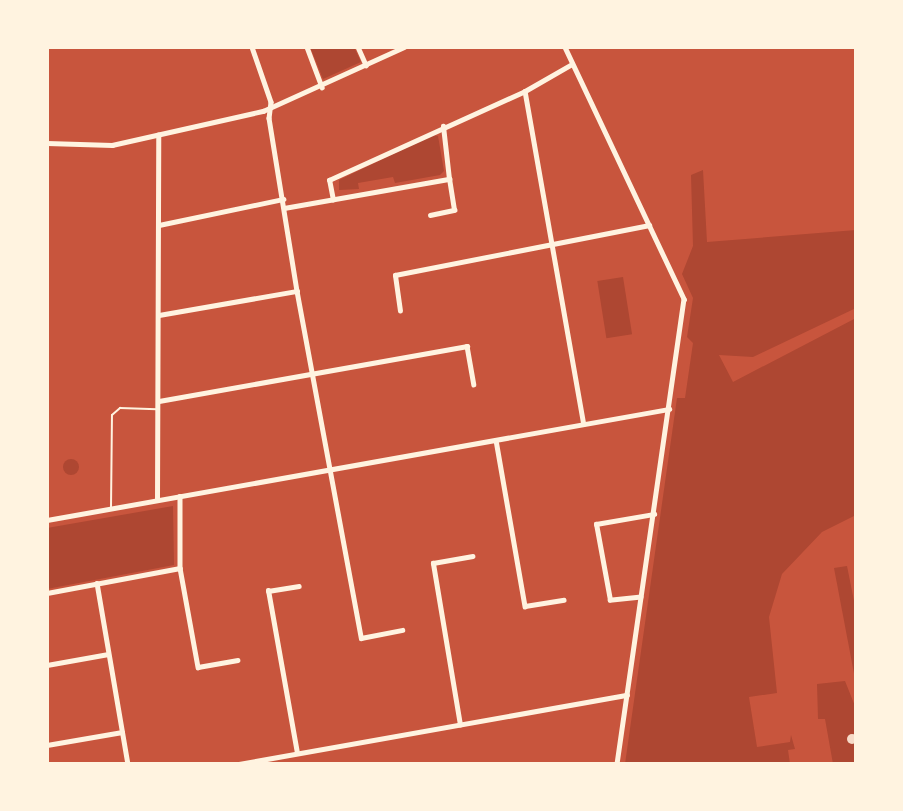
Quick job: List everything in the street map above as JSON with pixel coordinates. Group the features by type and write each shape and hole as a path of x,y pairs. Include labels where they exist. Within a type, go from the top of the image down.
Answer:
{"street":[{"path":"252,47 271,109 311,374 361,638 402,630"},
{"path":"307,47 322,86"},
{"path":"358,47 366,65"},
{"path":"47,143 112,145 271,109 404,47"},
{"path":"565,47 684,299 617,764"},
{"path":"332,200 329,180 525,91 572,64"},
{"path":"525,91 584,424"},
{"path":"430,215 454,210 443,126"},
{"path":"158,135 158,500"},
{"path":"284,208 449,179"},
{"path":"159,225 283,199"},
{"path":"400,311 395,275 649,225"},
{"path":"159,315 297,291"},
{"path":"158,401 467,346 474,384"},
{"path":"47,520 669,409"},
{"path":"496,440 525,606 564,600"},
{"path":"180,496 180,568 198,667 237,660"},
{"path":"641,597 610,600 596,524 654,514"},
{"path":"460,725 433,563 472,556"},
{"path":"47,593 180,568"},
{"path":"97,583 128,764"},
{"path":"298,753 268,591 299,586"},
{"path":"47,665 108,654"},
{"path":"239,764 627,695"},
{"path":"47,745 122,732"}],"lane":[{"path":"111,509 112,415 120,408 158,409"}],"shaded area":[{"path":"310,47 354,47 361,62 323,79"},
{"path":"433,135 438,136 444,171 440,175 395,183 393,177 358,183 359,189 339,190 339,180"},
{"path":"703,170 707,242 856,230 856,308 753,357 719,355 733,382 856,318 856,515 822,532 782,574 769,617 777,693 749,697 757,747 790,742 791,735 795,749 788,750 790,764 625,764 677,398 685,398 693,343 687,337 693,298 682,274 693,246 691,175"},
{"path":"623,277 632,334 606,338 597,281"},
{"path":"68,459 74,459 79,467 77,473 68,475 63,470 63,464"},
{"path":"173,506 174,565 47,589 47,528"},
{"path":"847,566 856,611 856,684 834,568"},
{"path":"845,681 855,706 856,764 833,764 825,719 818,719 817,684"}],"building":[{"path":"852,734 856,735 856,743 852,744 848,743 847,739 848,735"}]}
